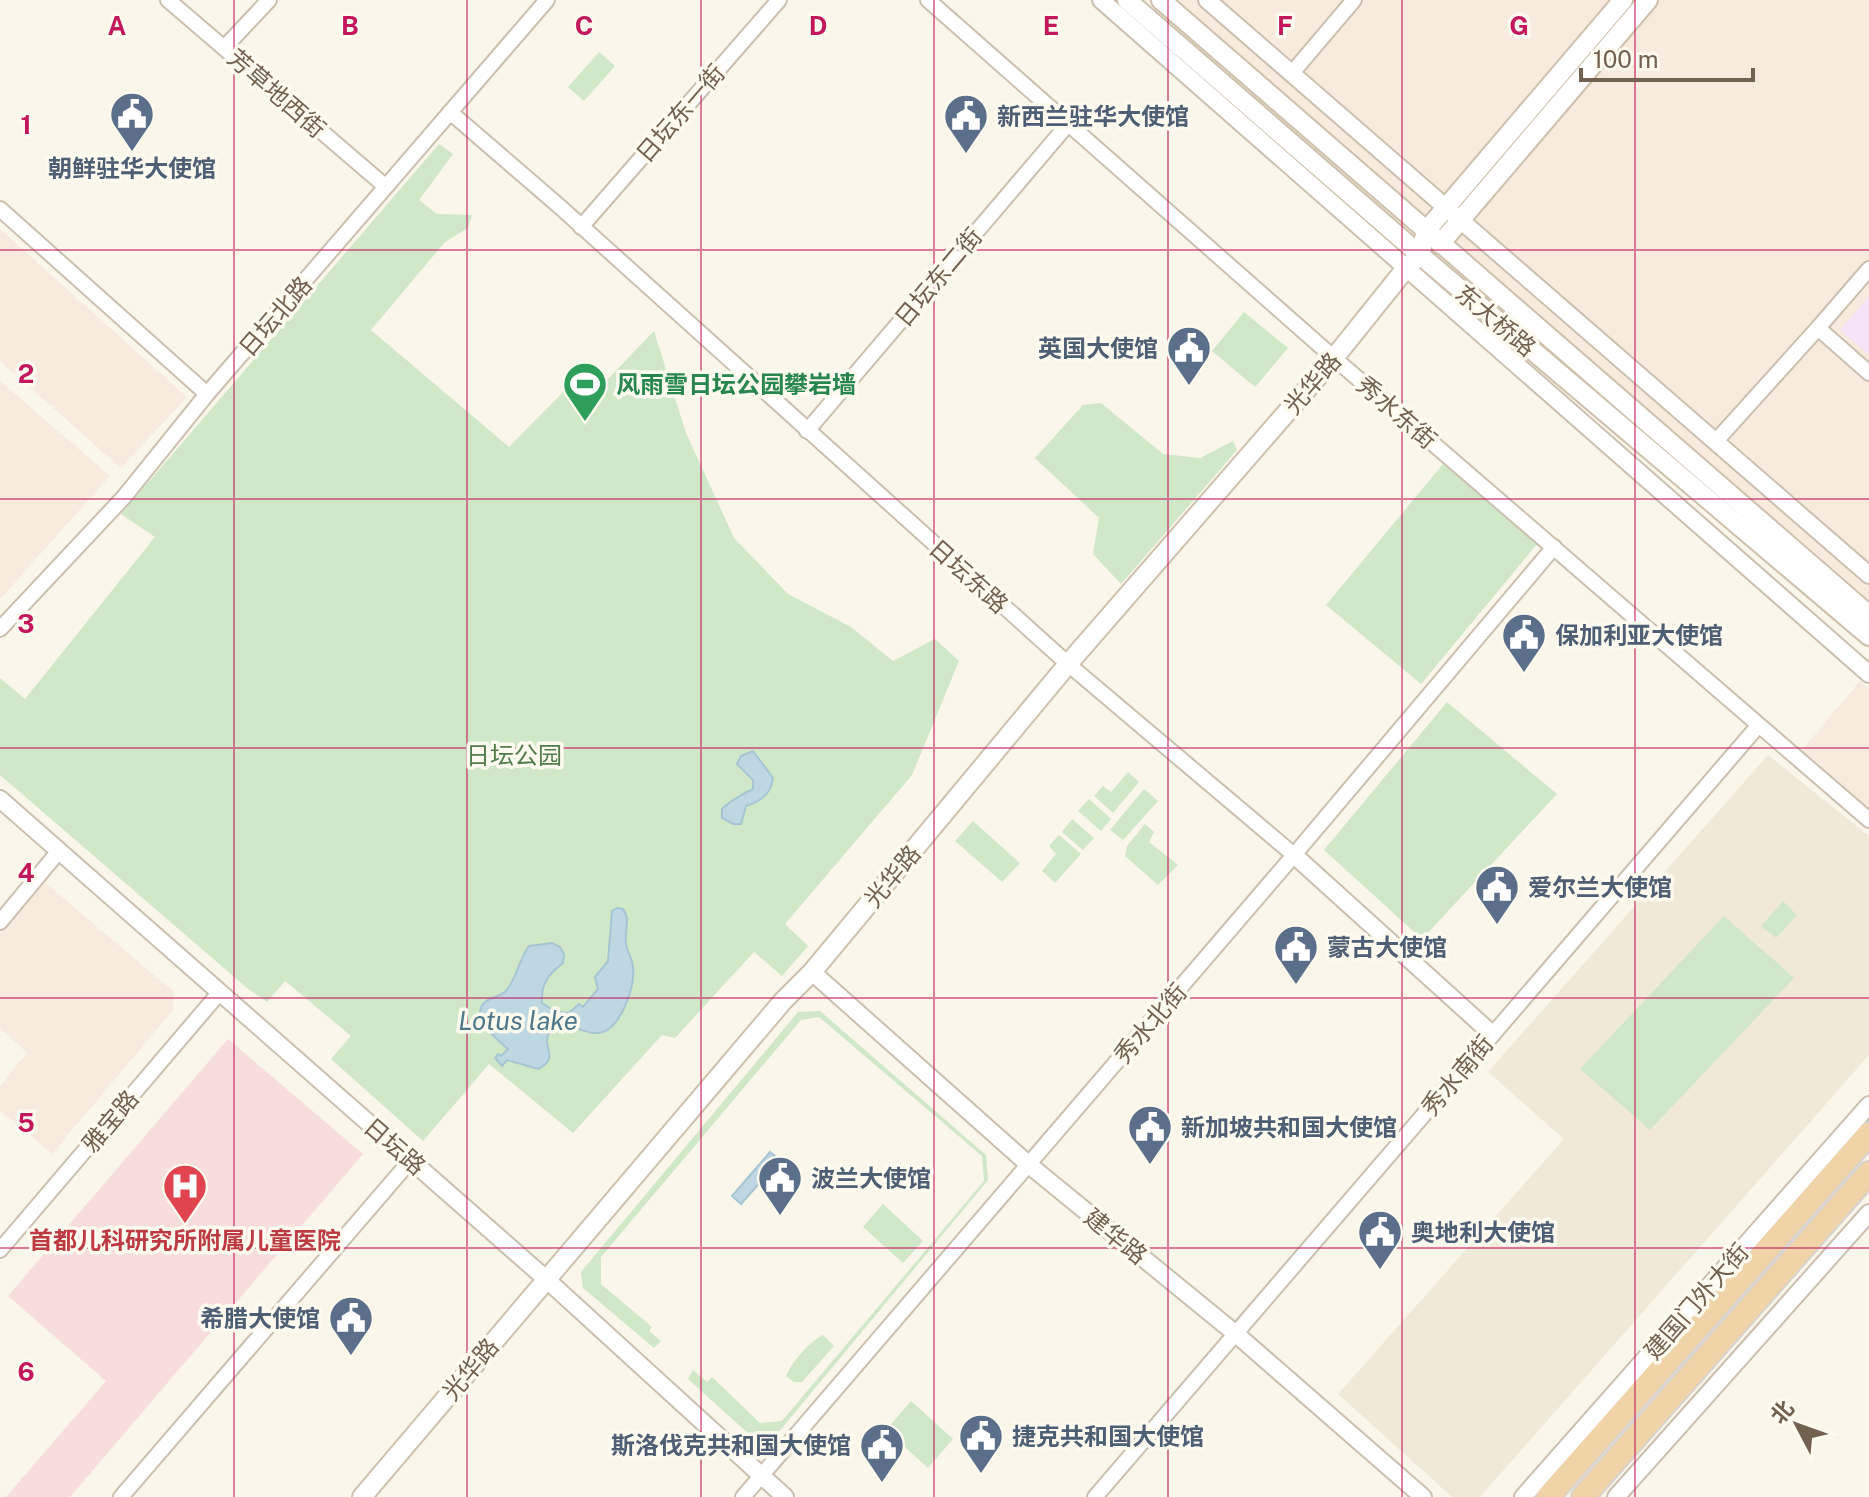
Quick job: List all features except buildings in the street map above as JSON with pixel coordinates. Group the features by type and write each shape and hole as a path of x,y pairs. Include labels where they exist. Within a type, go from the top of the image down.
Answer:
{"highway":[{"name":"建国门外大街","path":"1548,1497 1869,1134"},
{"name":"建国门外大街","path":"1583,1497 1869,1173"}],"main road":[{"name":"东大桥路","path":"1127,0 1414,261 1869,636"},
{"name":"东大桥路","path":"1161,0 1869,615"},
{"name":"光华路","path":"1440,244 1453,212 1623,0"},
{"name":"光华路","path":"362,1497 783,1001 812,972 1068,664 1334,358 1414,261 1426,231 1453,212 1648,0"}],"street":[{"name":"芳草地西街","path":"168,0 385,186"},
{"path":"224,48 269,0"},
{"name":"日坛北路","path":"0,629 124,497 207,394 547,0"},
{"name":"日坛东一街","path":"581,227 779,0"},
{"name":"秀水东街","path":"928,0 1334,358 1869,820"},
{"path":"1101,0 1414,261 1869,674"},
{"path":"1207,0 1869,575"},
{"path":"1292,73 1354,0"},
{"name":"日坛东路","path":"450,112 1068,664 1294,855 1492,1034"},
{"name":"日坛东二街","path":"807,431 1069,123"},
{"path":"0,209 207,394"},
{"name":"光华路","path":"1414,261 1440,244"},
{"path":"1716,441 1869,269"},
{"path":"1818,328 1869,373"},
{"name":"秀水北街","path":"743,1497 1554,547"},
{"name":"秀水南街","path":"1095,1497 1758,726"},
{"name":"日坛路","path":"0,799 546,1279 785,1497"},
{"path":"0,922 59,851"},
{"name":"建华路","path":"812,972 1028,1164 1236,1334 1423,1497"},
{"name":"雅宝路","path":"0,1250 220,992"},
{"name":"建国门外大街","path":"1523,1497 1869,1105"},
{"path":"1800,1212 1829,1151"},
{"path":"121,1497 411,1160"},
{"path":"1616,1497 1869,1213"}],"shaded area":[{"path":"1148,0 1869,0 1869,631 1420,255"},
{"path":"0,229 187,397 121,468 0,361"},
{"path":"1869,296 1869,355 1840,330"},
{"path":"0,381 110,476 0,599"},
{"path":"1860,681 1869,689 1869,808 1802,750"},
{"path":"1768,755 1869,836 1869,1055 1480,1497 1452,1497 1338,1394 1564,1139 1488,1072"},
{"path":"43,881 174,992 173,1010 52,1154 0,1110 0,1086 27,1053 0,1028 0,933"},
{"name":"首都儿科研究所附属儿童医院","path":"228,1039 363,1154 70,1497 6,1497 106,1381 8,1296"}],"green space":[{"path":"599,52 615,66 584,101 568,87"},
{"name":"日坛公园","path":"439,144 453,154 419,200 437,214 472,215 468,228 445,242 371,330 509,447 566,389 584,404 654,331 686,433 734,538 788,594 851,627 893,661 935,639 959,661 912,775 785,924 808,946 782,976 754,952 675,1038 662,1035 573,1133 489,1064 423,1141 331,1059 351,1036 285,981 267,1002 247,988 0,775 0,678 25,699 155,537 121,514"},
{"path":"1244,312 1288,348 1255,387 1212,351"},
{"path":"1101,403 1163,454 1200,458 1233,441 1237,450 1121,584 1093,554 1099,518 1035,458 1083,405"},
{"path":"1443,464 1538,543 1421,684 1326,605"},
{"path":"1447,702 1557,794 1422,939 1324,850"},
{"path":"1128,772 1139,782 1113,813 1094,796 1103,786 1111,792"},
{"path":"1144,789 1158,801 1123,840 1110,830"},
{"path":"1089,799 1111,819 1101,831 1078,811"},
{"path":"1072,819 1094,838 1083,850 1062,832"},
{"path":"973,821 1020,863 1002,882 955,841"},
{"path":"1145,824 1154,832 1149,842 1178,865 1158,885 1125,856 1127,846"},
{"path":"1059,835 1081,854 1055,883 1042,871 1056,854 1049,846"},
{"path":"1783,901 1797,915 1776,938 1761,926"},
{"path":"1724,916 1794,978 1650,1130 1580,1069"},
{"path":"820,1011 986,1155 988,1180 777,1434 750,1435 688,1379 693,1370 707,1382 712,1377 760,1423 782,1421 984,1181 982,1156 819,1017 801,1020 601,1257 601,1284 652,1327 649,1331 661,1341 654,1348 583,1288 581,1272 798,1012"},
{"path":"883,1204 923,1241 903,1263 863,1227"},
{"path":"823,1335 834,1346 802,1382 794,1382 786,1376 802,1353"},
{"path":"911,1401 953,1439 928,1468 886,1430"}],"water":[{"path":"753,751 773,778 772,784 764,796 746,806 741,824 733,824 722,818 722,809 753,789 753,780 737,764 741,756"},
{"name":"Lotus lake","path":"623,909 627,917 626,944 633,976 626,1004 616,1022 597,1033 562,1026 556,1028 547,1037 549,1056 545,1065 538,1069 507,1060 502,1066 495,1058 508,1049 483,1022 480,1015 484,1003 506,991 529,946 552,943 560,947 564,954 563,963 546,980 542,1003 556,1012 569,1013 579,1004 583,1007 598,989 595,977 608,961 612,911"},
{"path":"770,1152 780,1160 741,1204 732,1196"}],"place":[{"name":"朝鲜驻华大使馆","path":"132,153"},
{"name":"新西兰驻华大使馆","path":"966,155"},
{"name":"英国大使馆","path":"1189,387"},
{"name":"风雨雪日坛公园攀岩墙","path":"585,423"},
{"name":"保加利亚大使馆","path":"1524,674"},
{"name":"爱尔兰大使馆","path":"1497,926"},
{"name":"蒙古大使馆","path":"1296,986"},
{"name":"新加坡共和国大使馆","path":"1150,1166"},
{"name":"波兰大使馆","path":"780,1217"},
{"name":"首都儿科研究所附属儿童医院","path":"185,1225"},
{"name":"奥地利大使馆","path":"1380,1271"},
{"name":"希腊大使馆","path":"351,1357"},
{"name":"捷克共和国大使馆","path":"981,1475"},
{"name":"斯洛伐克共和国大使馆","path":"882,1484"}]}
